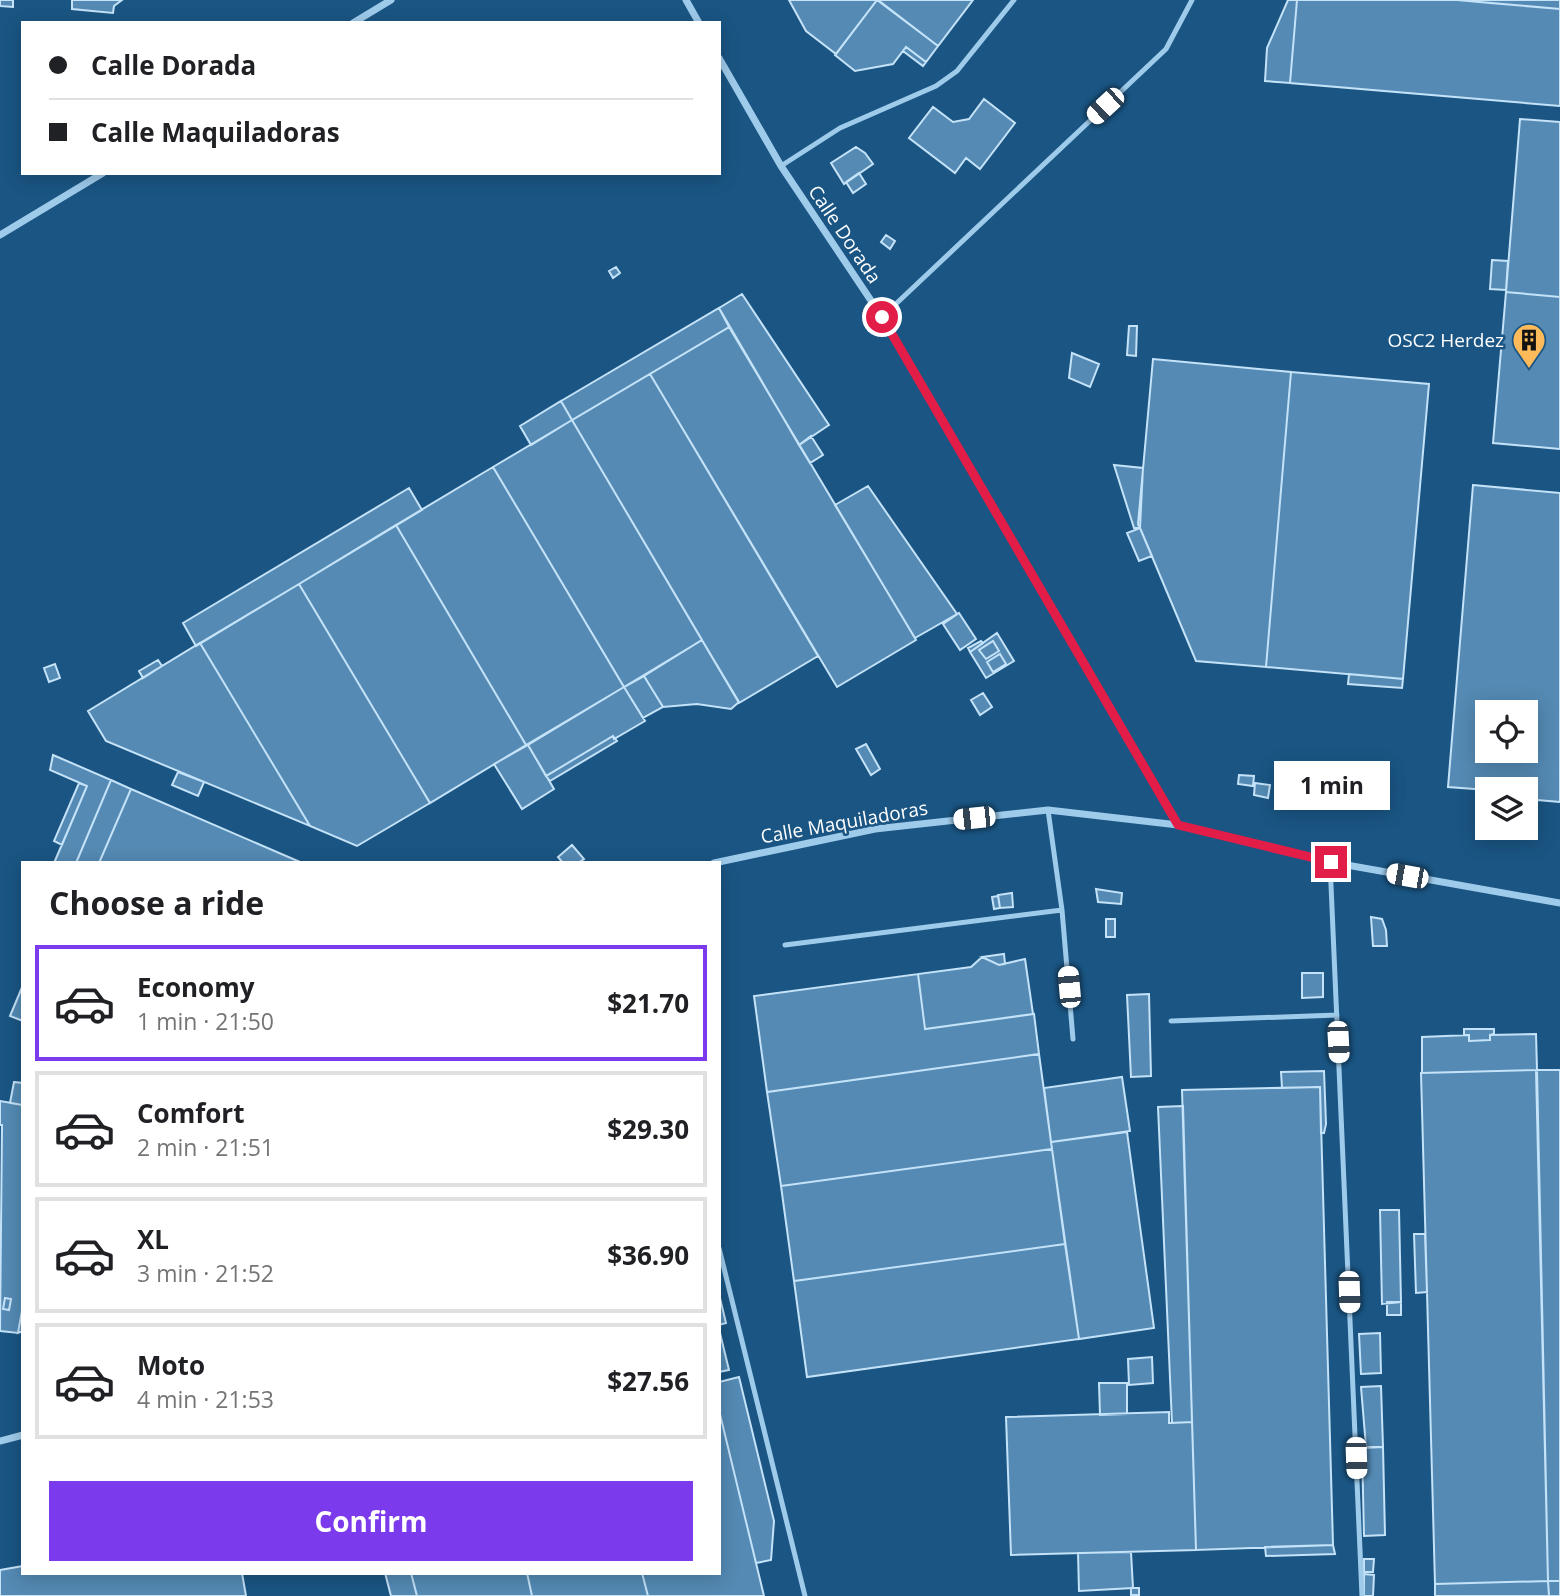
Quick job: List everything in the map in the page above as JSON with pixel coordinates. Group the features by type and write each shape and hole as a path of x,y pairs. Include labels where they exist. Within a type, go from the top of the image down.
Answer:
{"street":[{"path":"356,21 391,0"},
{"path":"686,0 698,21"},
{"name":"Calle Dorada","path":"721,62 780,166 882,317 1178,825"},
{"path":"0,236 100,175"},
{"name":"Calle Maquiladoras","path":"721,862 875,829 1048,810 1178,825 1331,862 1560,903"},
{"path":"0,1441 21,1436"}],"lane":[{"path":"780,166 840,128 936,86 957,71 1014,0"},
{"path":"882,317 1166,49 1192,0"},
{"path":"1048,810 1062,910 1073,1039"},
{"path":"1331,862 1362,1596"},
{"path":"785,945 1062,910"},
{"path":"1171,1021 1337,1015"},
{"path":"721,1256 805,1596"}],"building":[{"path":"0,0 13,0 13,7 0,6"},
{"path":"72,0 122,0 114,6 113,13 72,9"},
{"path":"789,0 877,0 836,54 806,31"},
{"path":"877,0 938,46 926,62 906,47 893,64 855,71 835,55"},
{"path":"878,0 973,0 938,46"},
{"path":"1288,0 1297,0 1290,83 1265,81 1267,48"},
{"path":"1297,0 1457,0 1560,9 1560,106 1290,83"},
{"path":"1457,0 1560,0 1560,9 1490,3"},
{"path":"906,47 926,62 923,66 903,51"},
{"path":"984,99 1015,123 980,169 966,158 955,173 909,138 933,107 953,122 969,119"},
{"path":"1520,119 1560,122 1560,297 1506,292"},
{"path":"856,147 865,153 873,164 844,184 831,163"},
{"path":"859,173 866,184 853,193 846,182"},
{"path":"886,235 895,241 890,249 881,242"},
{"path":"1492,260 1508,261 1506,290 1490,289"},
{"path":"616,267 620,273 613,278 609,271"},
{"name":"OSC2 Herdez","path":"1506,292 1560,297 1560,449 1493,443"},
{"path":"742,294 829,425 799,445 719,308"},
{"path":"719,308 729,327 572,420 561,401"},
{"path":"1129,326 1137,326 1136,356 1127,355"},
{"path":"729,327 916,640 837,687 650,374"},
{"path":"1072,353 1099,364 1090,387 1069,378"},
{"path":"1153,359 1291,372 1266,667 1196,661 1138,524"},
{"path":"1291,372 1429,384 1403,679 1266,667"},
{"path":"650,374 818,656 739,703 572,420"},
{"path":"561,401 572,420 531,445 520,426"},
{"path":"572,420 702,640 624,687 493,467"},
{"path":"811,436 823,455 810,463 799,445"},
{"path":"1114,465 1143,468 1140,528 1134,528"},
{"path":"493,467 624,687 526,745 396,525"},
{"path":"1473,485 1560,493 1560,802 1538,800 1538,777 1475,777 1475,789 1448,787"},
{"path":"868,486 957,614 915,638 835,505"},
{"path":"409,488 422,510 196,646 183,623"},
{"path":"396,525 526,745 430,803 299,584"},
{"path":"1140,528 1152,556 1139,561 1127,533"},
{"path":"299,584 430,803 357,846 310,826 200,643"},
{"path":"959,613 976,639 960,650 943,624"},
{"path":"997,633 1014,661 986,678 970,652","holes":["993,641 999,651 986,659 979,650","1000,654 1006,664 993,672 987,662"]},
{"path":"702,640 739,702 731,709 697,704 663,707 644,676"},
{"path":"981,641 983,643 970,652 968,648"},
{"path":"993,641 999,651 986,659 979,650"},
{"path":"200,643 310,826 106,741 88,711"},
{"path":"1000,654 1006,664 993,672 987,662"},
{"path":"158,660 162,666 143,678 139,671"},
{"path":"55,664 60,678 49,682 44,668"},
{"path":"1349,674 1403,679 1402,688 1348,684"},
{"path":"644,676 663,707 643,718 624,687"},
{"path":"624,687 645,721 614,739 613,736 546,776 528,745"},
{"path":"983,693 992,707 980,715 971,700"},
{"path":"613,736 617,741 550,781 546,776"},
{"path":"866,744 880,769 871,775 856,749"},
{"path":"528,745 554,789 522,809 494,764"},
{"path":"53,755 111,780 77,861 55,861 87,786 50,770"},
{"path":"178,772 204,782 198,796 172,785"},
{"path":"1239,775 1254,776 1253,786 1238,784"},
{"path":"111,780 131,789 100,861 77,861"},
{"path":"1306,780 1334,783 1332,808 1304,805"},
{"path":"79,783 87,786 62,845 54,841"},
{"path":"1255,783 1270,785 1268,798 1254,795"},
{"path":"131,789 298,861 100,861"},
{"path":"572,845 584,859 561,861 558,857"},
{"path":"1096,889 1122,893 1121,904 1098,902"},
{"path":"1012,893 1013,907 1000,908 998,895"},
{"path":"998,896 1000,908 994,909 992,897"},
{"path":"1371,917 1382,919 1387,946 1373,946"},
{"path":"1106,919 1115,919 1115,937 1106,937"},
{"path":"1004,954 1005,964 999,965 982,957"},
{"path":"982,957 999,965 1025,959 1033,1014 925,1029 918,974 971,967"},
{"path":"1302,973 1323,973 1323,997 1302,998"},
{"path":"918,974 925,1029 1034,1014 1039,1054 767,1092 754,996"},
{"path":"21,990 21,1020 10,1016"},
{"path":"1149,994 1151,1076 1131,1077 1127,995"},
{"path":"1464,1029 1494,1029 1494,1034 1490,1035 1490,1040 1469,1041 1469,1035 1464,1035"},
{"path":"1536,1034 1537,1070 1422,1073 1422,1037 1469,1035 1469,1041 1490,1040 1490,1035"},
{"path":"1039,1054 1052,1149 781,1186 767,1092"},
{"path":"1536,1070 1548,1581 1435,1584 1421,1073"},
{"path":"1537,1070 1560,1070 1560,1581 1548,1581"},
{"path":"1324,1071 1326,1124 1324,1133 1321,1133 1320,1087 1282,1088 1281,1072"},
{"path":"1122,1077 1130,1131 1051,1142 1044,1088"},
{"path":"14,1082 21,1083 21,1105 10,1103"},
{"path":"1320,1087 1333,1545 1196,1550 1182,1090"},
{"path":"0,1101 21,1105 21,1316 18,1333 0,1331","holes":["5,1298 11,1299 9,1310 3,1309"]},
{"path":"1183,1106 1192,1422 1172,1423 1158,1107"},
{"path":"1127,1132 1154,1328 1079,1339 1051,1142"},
{"path":"1052,1149 1065,1244 794,1281 781,1186"},
{"path":"1380,1210 1399,1210 1401,1302 1382,1304"},
{"path":"1414,1234 1425,1234 1427,1292 1416,1293"},
{"path":"1065,1244 1079,1339 807,1377 794,1281"},
{"path":"5,1298 11,1299 9,1310 3,1309"},
{"path":"721,1302 726,1323 721,1324"},
{"path":"1387,1302 1401,1302 1401,1315 1387,1315"},
{"path":"1380,1333 1381,1373 1361,1374 1359,1334"},
{"path":"721,1337 729,1370 721,1372"},
{"path":"1152,1357 1153,1383 1129,1385 1128,1359"},
{"path":"739,1377 774,1521 771,1560 756,1563 721,1418 721,1382"},
{"path":"1099,1383 1127,1383 1127,1414 1100,1415"},
{"path":"1381,1386 1383,1447 1366,1447 1361,1387"},
{"path":"1169,1412 1169,1423 1192,1422 1196,1550 1011,1555 1006,1417"},
{"path":"721,1418 764,1596 648,1596 643,1575 721,1575"},
{"path":"1383,1447 1385,1535 1364,1536 1362,1448"},
{"path":"1333,1545 1335,1554 1266,1556 1265,1547"},
{"path":"1131,1552 1133,1588 1079,1591 1078,1553"},
{"path":"1364,1559 1374,1559 1373,1572 1364,1572"},
{"path":"21,1566 21,1575 242,1575 246,1596 0,1596 0,1570"},
{"path":"1364,1574 1374,1575 1373,1596 1364,1596"},
{"path":"386,1575 412,1575 417,1596 391,1596"},
{"path":"412,1575 527,1575 532,1596 417,1596"},
{"path":"527,1575 643,1575 648,1596 532,1596"},
{"path":"1548,1581 1549,1596 1435,1596 1435,1584"},
{"path":"1548,1581 1560,1581 1560,1596 1549,1596"},
{"path":"1131,1588 1139,1588 1139,1595 1131,1595"}],"place":[{"name":"OSC2 Herdez","path":"1529,370"}],"route":[{"path":"882,317 1178,825 1331,862"}]}
